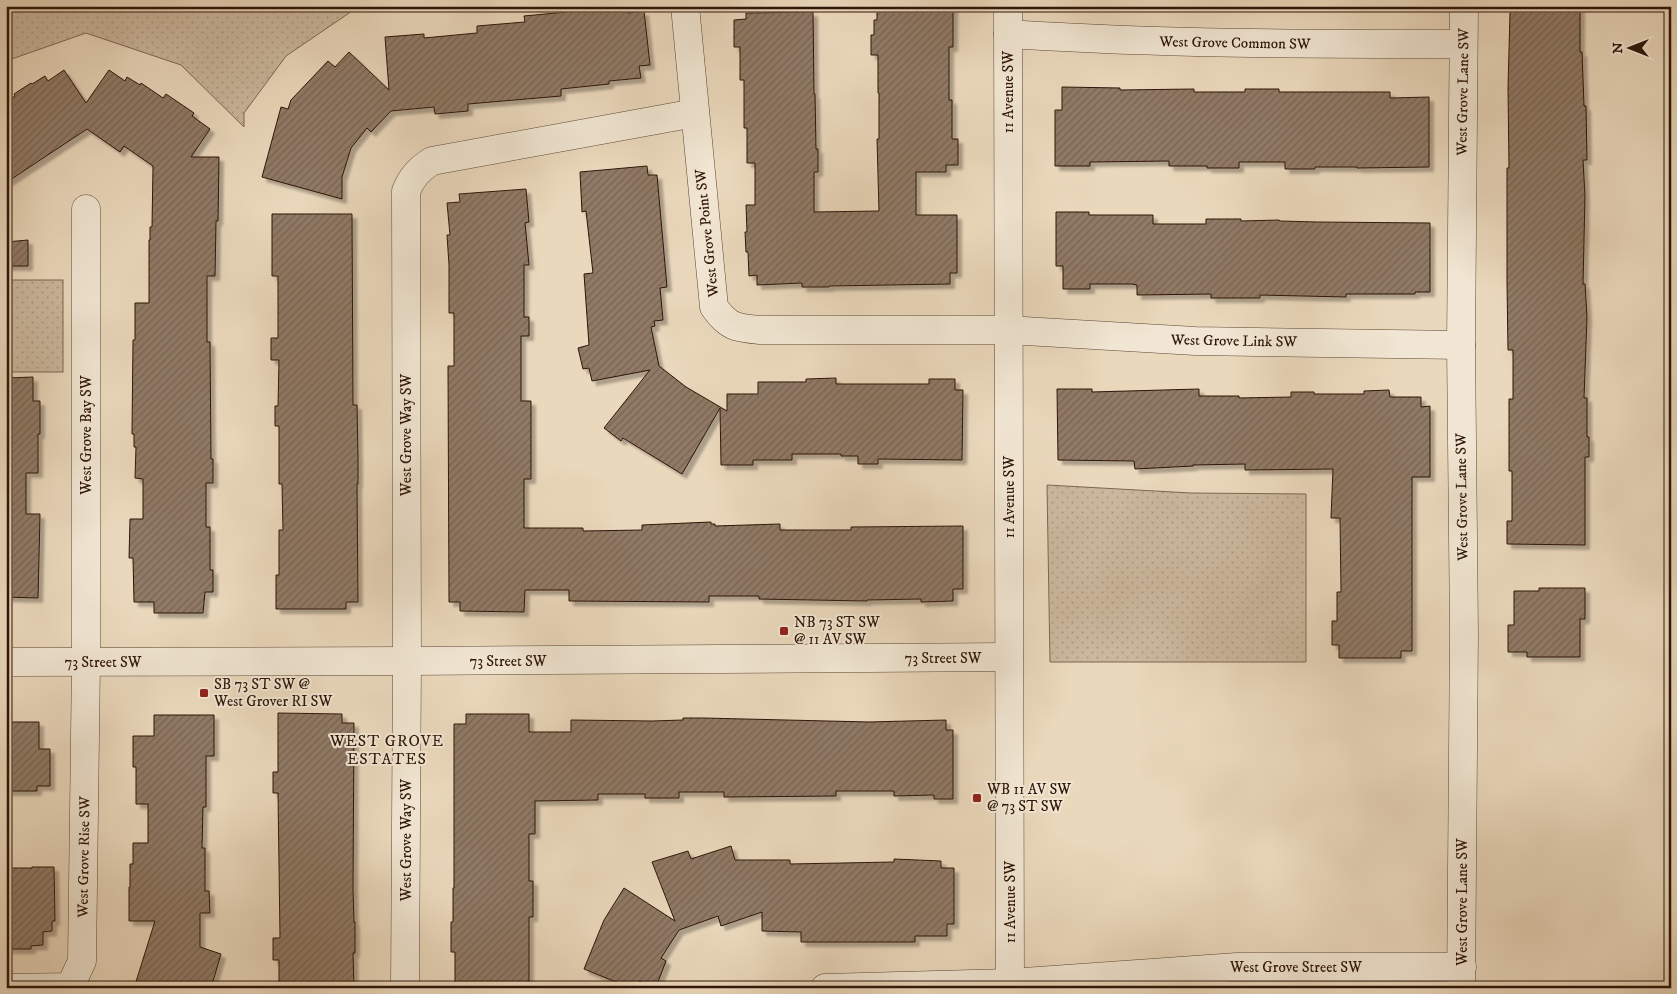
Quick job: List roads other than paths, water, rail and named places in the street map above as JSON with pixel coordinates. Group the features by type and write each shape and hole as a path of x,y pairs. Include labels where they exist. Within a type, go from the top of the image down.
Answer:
{"street":[{"name":"West Grove Point SW","path":"685,6 714,306 722,320 738,328 760,330 1008,330"},
{"name":"11 Avenue SW","path":"1008,6 1010,985"},
{"name":"West Grove Lane SW","path":"1461,977 1464,633 1461,344 1464,6"},
{"name":"West Grove Common SW","path":"1008,34 1094,40 1282,44 1463,44"},
{"name":"West Grove Way SW","path":"405,988 407,661 406,191 411,179 420,168 432,161 695,114"},
{"name":"West Grove Bay SW","path":"86,209 86,662"},
{"name":"West Grove Link SW","path":"1008,330 1195,341 1461,344"},
{"name":"73 Street SW","path":"6,662 1009,657"},
{"name":"West Grove Rise SW","path":"6,988 70,987 82,961 86,662"},
{"name":"West Grove Street SW","path":"825,988 1010,985 1236,967 1461,977"}],"place":[{"name":"NB 73 ST SW @ 11 AV SW","path":"784,631"},
{"name":"SB 73 ST SW @ West Grover RI SW","path":"204,693"},
{"name":"WB 11 AV SW @ 73 ST SW","path":"977,798"}],"district":[{"name":"WEST GROVE ESTATES","path":"387,750"}]}
